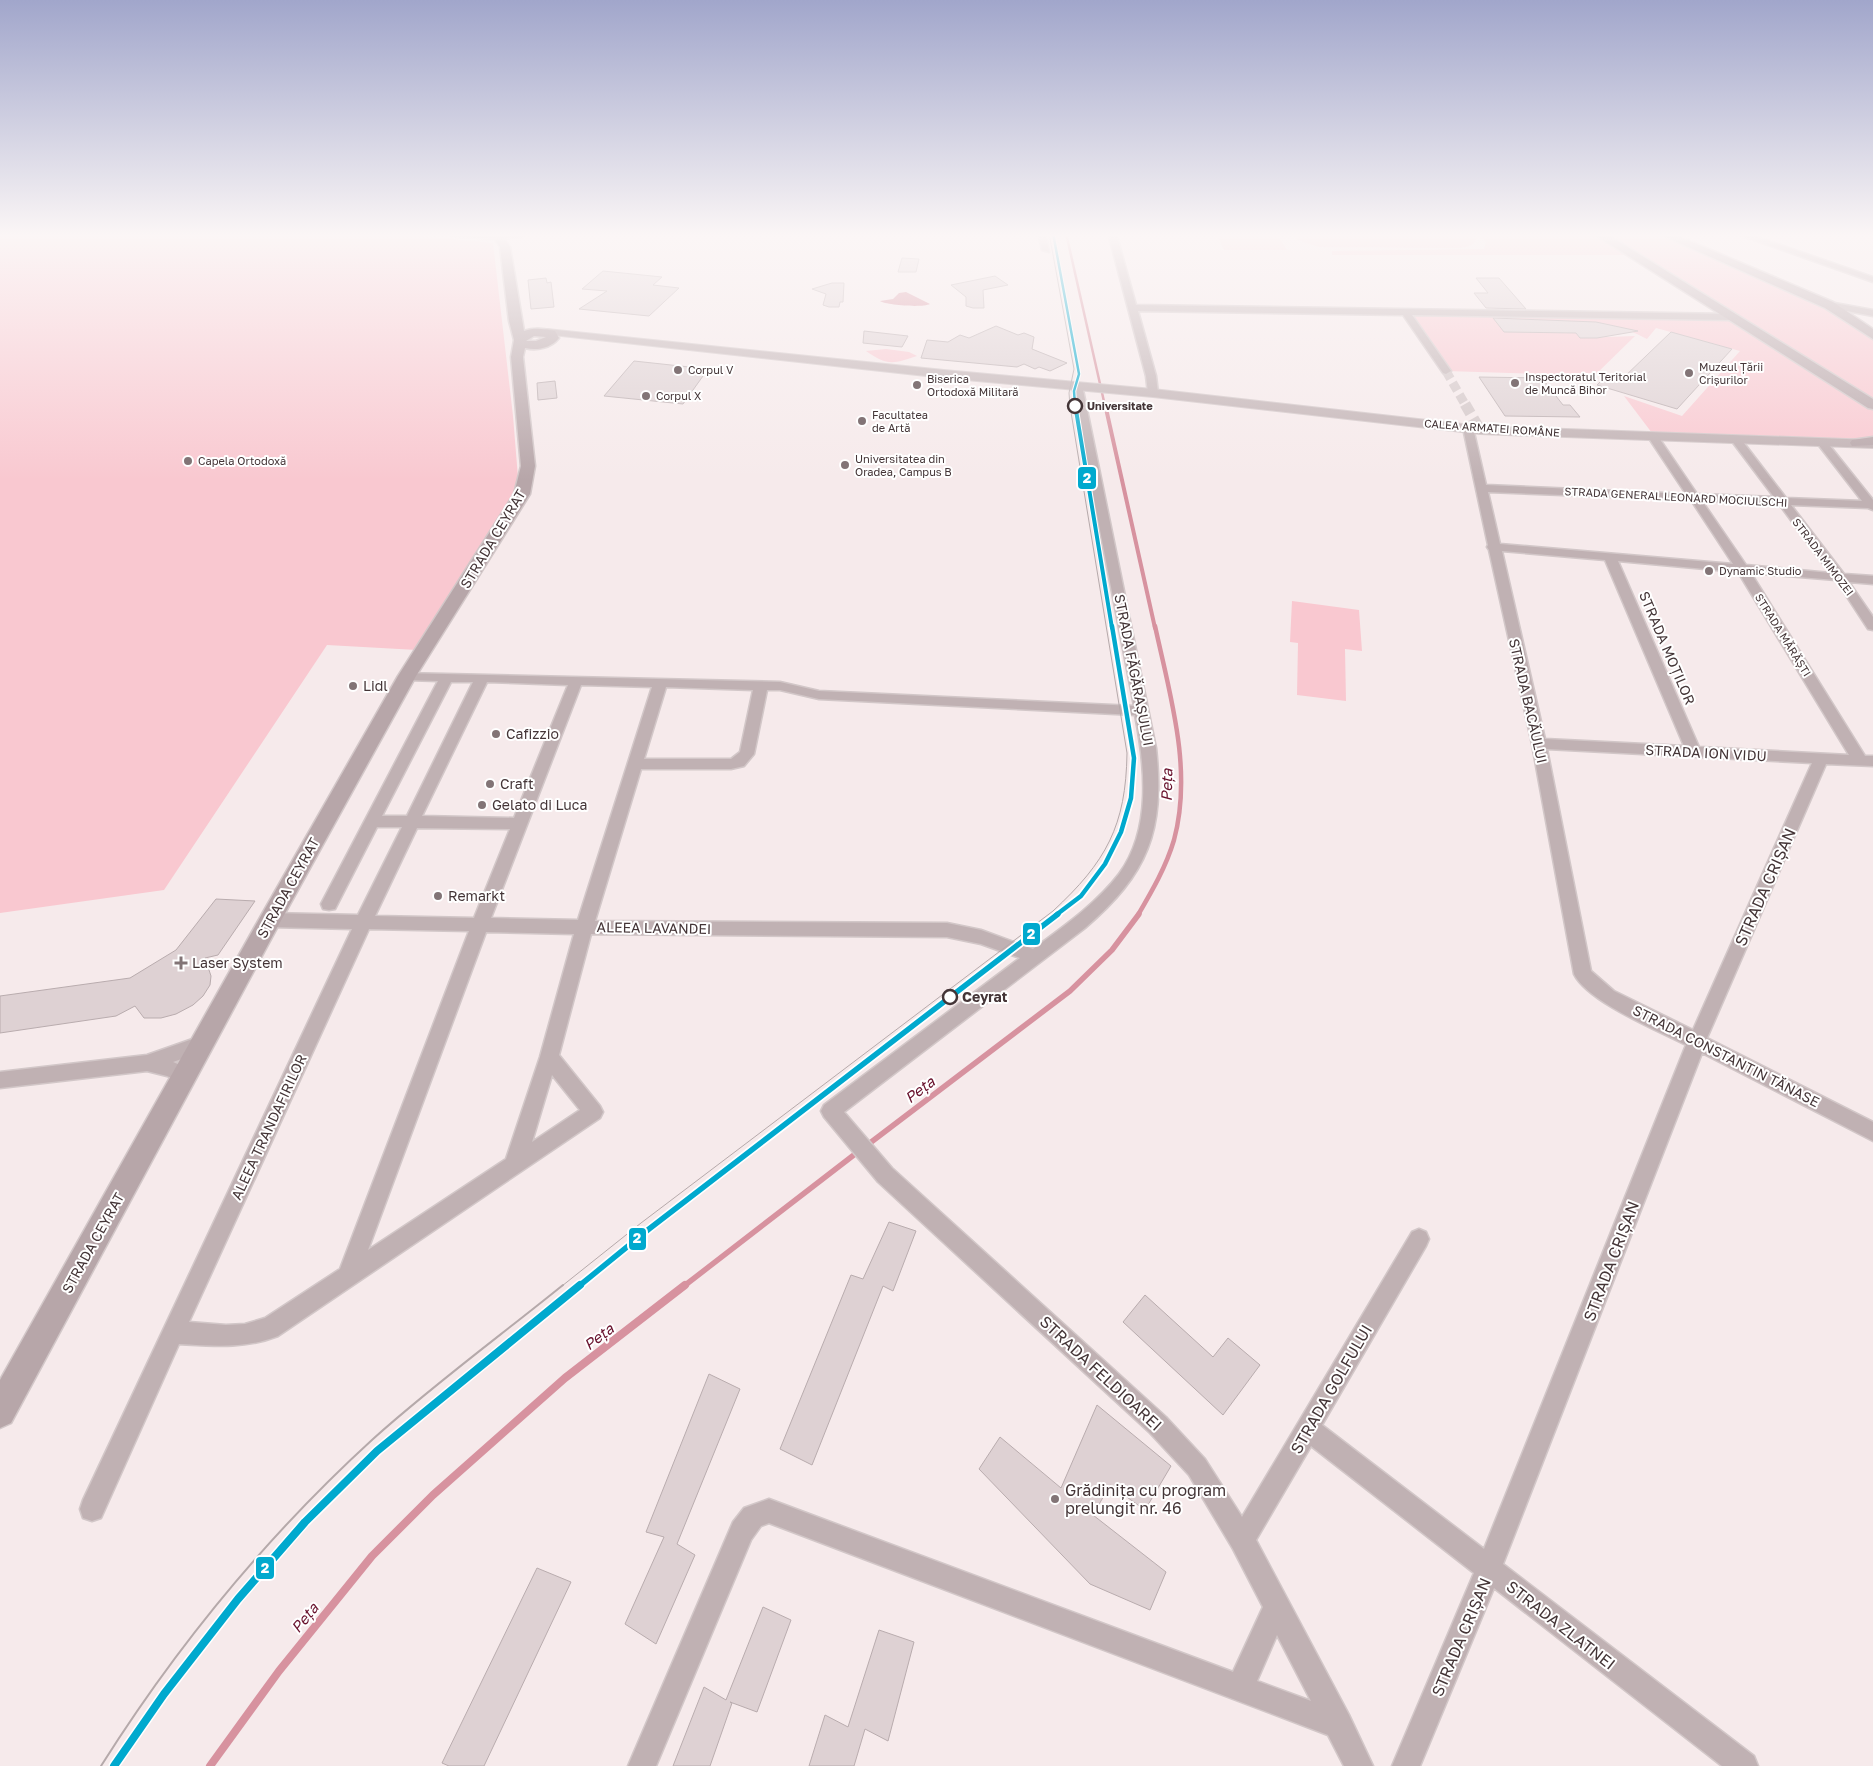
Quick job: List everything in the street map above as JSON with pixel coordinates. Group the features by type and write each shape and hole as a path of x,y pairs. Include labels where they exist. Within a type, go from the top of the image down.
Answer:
{"main road":[{"name":"STRADA CEYRAT","path":"0,1412 270,920 407,676 515,507 525,486 528,466 519,346 515,315"},
{"path":"1843,315 1873,335"},
{"path":"1731,317 1873,405"},
{"path":"515,321 544,337"},
{"path":"519,346 526,334 544,337"},
{"path":"519,346 544,337"},
{"path":"1857,443 1873,443"}],"street":[{"path":"1135,315 1151,376 1153,393"},
{"path":"1408,315 1446,371"},
{"path":"1628,315 1731,317"},
{"name":"CALEA ARMATEI ROMÂNE","path":"544,337 576,335 935,373 1153,393 1468,428 1653,437 1857,443"},
{"name":"STRADA FĂGĂRAȘULUI","path":"834,1114 1034,957 1068,933 1120,886 1134,863 1143,839 1152,774 1142,711 1080,386"},
{"name":"STRADA BACĂULUI","path":"1468,428 1493,547 1539,744 1583,974"},
{"name":"STRADA MĂRĂȘTI","path":"1653,437 1742,568 1867,760"},
{"name":"STRADA MIMOZEI","path":"1736,440 1840,577 1873,626"},
{"path":"1822,443 1872,506"},
{"name":"STRADA GENERAL LEONARD MOCIULSCHI","path":"1480,488 1872,506"},
{"path":"1493,547 1873,580"},
{"name":"STRADA MOȚILOR","path":"1610,557 1694,752"},
{"path":"407,676 780,686 819,695 1142,711"},
{"path":"329,904 447,677"},
{"name":"ALEEA TRANDAFIRILOR","path":"92,1509 364,922 482,678"},
{"path":"347,1278 480,925 576,681"},
{"path":"514,1166 549,1057 584,928 660,683"},
{"path":"635,764 731,764 739,762 747,754 761,686"},
{"name":"STRADA ION VIDU","path":"1539,744 1867,760"},
{"name":"STRADA CRIȘAN","path":"1406,1766 1489,1569 1697,1041 1821,759"},
{"path":"372,821 521,824"},
{"name":"ALEEA LAVANDEI","path":"270,920 584,928 947,930 967,932 1034,957"},
{"name":"STRADA CONSTANTIN TĂNASE","path":"1583,974 1608,996 1873,1132"},
{"path":"0,1080 147,1063 204,1043"},
{"path":"173,1332 226,1336 245,1335 270,1328 593,1112 549,1057"},
{"path":"147,1063 170,1069 185,1076"},
{"name":"STRADA FELDIOAREI","path":"834,1114 883,1172 1158,1425 1197,1467 1242,1540 1359,1766"},
{"name":"STRADA GOLFULUI","path":"1242,1540 1419,1239"},
{"name":"STRADA ZLATNEI","path":"1308,1429 1744,1766"},
{"path":"642,1766 742,1531 753,1516 769,1511 1339,1725"},
{"path":"1240,1688 1277,1605"}],"shaded area":[{"path":"0,315 501,315 519,490 417,650 327,645 164,890 0,913"},
{"path":"1408,315 1435,315 1730,320 1723,315 1844,315 1873,335 1873,437 1850,441 1652,433 1624,396 1682,416 1740,351 1656,328 1647,339 1612,325 1577,322 1559,323 1504,332 1576,333 1580,338 1635,336 1590,380 1550,382 1544,374 1446,371"},
{"path":"886,349 909,352 917,356 902,361 890,362 879,359 866,351"},
{"path":"1292,601 1359,610 1362,651 1345,649 1346,701 1297,695 1298,643 1290,642"}],"building":[{"path":"1493,318 1596,322 1638,331 1597,338 1580,338 1576,333 1504,332"},
{"path":"996,326 1018,335 1024,333 1034,337 1032,349 1067,363 1050,371 1039,367 1035,369 1024,364 1017,367 921,358 927,340 948,342 960,335 969,338"},
{"path":"864,331 908,336 902,347 863,343"},
{"path":"1671,332 1732,349 1677,409 1597,385 1607,375 1622,379"},
{"path":"634,361 708,369 683,404 604,396"},
{"path":"1479,377 1542,378 1563,405 1570,405 1580,417 1505,416"},
{"path":"555,381 557,398 538,400 537,383"},
{"name":"Laser System","path":"216,899 255,901 218,955 205,958 211,976 210,985 203,996 193,1005 176,1014 161,1018 144,1018 135,1006 116,1016 0,1033 0,996 130,978 176,950"},
{"path":"889,1222 916,1231 893,1291 883,1286 812,1465 780,1449 851,1275 863,1279"},
{"path":"1145,1295 1213,1357 1228,1338 1260,1365 1223,1415 1123,1322"},
{"path":"709,1374 740,1389 677,1544 695,1555 656,1644 625,1624 664,1537 646,1532"},
{"name":"Grădinița cu program prelungit nr. 46","path":"1097,1405 1171,1466 1145,1510 1110,1485 1093,1515 1166,1572 1150,1610 1090,1584 979,1469 1000,1437 1061,1488"},
{"path":"537,1568 571,1582 484,1766 449,1766 442,1763"},
{"path":"763,1607 791,1620 757,1712 730,1702 732,1703 710,1766 673,1766 704,1687 726,1700"},
{"path":"879,1630 914,1642 888,1741 865,1729 854,1766 809,1766 825,1715 848,1727"}],"waterway":[{"name":"Peța","path":"1085,315 1105,406"},
{"name":"Peța","path":"1105,404 1155,628"},
{"name":"Peța","path":"1138,915 1158,879 1171,850 1179,814 1181,787 1180,760 1173,706 1155,626"},
{"name":"Peța","path":"866,1146 1070,991 1112,950 1139,914"},
{"name":"Peța","path":"684,1286 859,1151"},
{"name":"Peța","path":"210,1766 279,1671 372,1556 433,1495 565,1378 685,1285"}],"tunnel":[{"path":"1446,371 1466,406"},
{"path":"1465,404 1480,430"}],"tram line":[{"path":"562,1286 641,1223 1053,911 1087,876 1110,841 1122,802 1126,779 1127,753 1070,406 1069,393 1074,369 1064,315"},
{"path":"101,1766 130,1722 193,1635 297,1513 396,1419 563,1285"}],"transit line":[{"name":"2","path":"114,1766 164,1694 238,1599 305,1522 377,1451 649,1229 1081,896 1105,864 1114,848 1127,815 1131,798 1134,758 1075,406 1074,391 1079,374 1068,315"}],"place":[{"name":"Corpul V","path":"678,370"},
{"name":"Muzeul Țării Crișurilor","path":"1689,373"},
{"name":"Inspectoratul Teritorial de Muncă Bihor","path":"1515,383"},
{"name":"Biserica Ortodoxă Militară","path":"917,385"},
{"name":"Corpul X","path":"646,396"},
{"name":"Universitate","path":"1075,406"},
{"name":"Facultatea de Artă","path":"862,421"},
{"name":"Capela Ortodoxă","path":"188,461"},
{"name":"Universitatea din Oradea, Campus B","path":"845,465"},
{"name":"Dynamic Studio","path":"1709,571"},
{"name":"Lidl","path":"353,686"},
{"name":"Cafizzio","path":"496,734"},
{"name":"Craft","path":"490,784"},
{"name":"Gelato di Luca","path":"482,805"},
{"name":"Remarkt","path":"438,896"},
{"name":"Laser System","path":"181,963"},
{"name":"Ceyrat","path":"950,997"},
{"name":"Grădinița cu program prelungit nr. 46","path":"1055,1499"}]}
